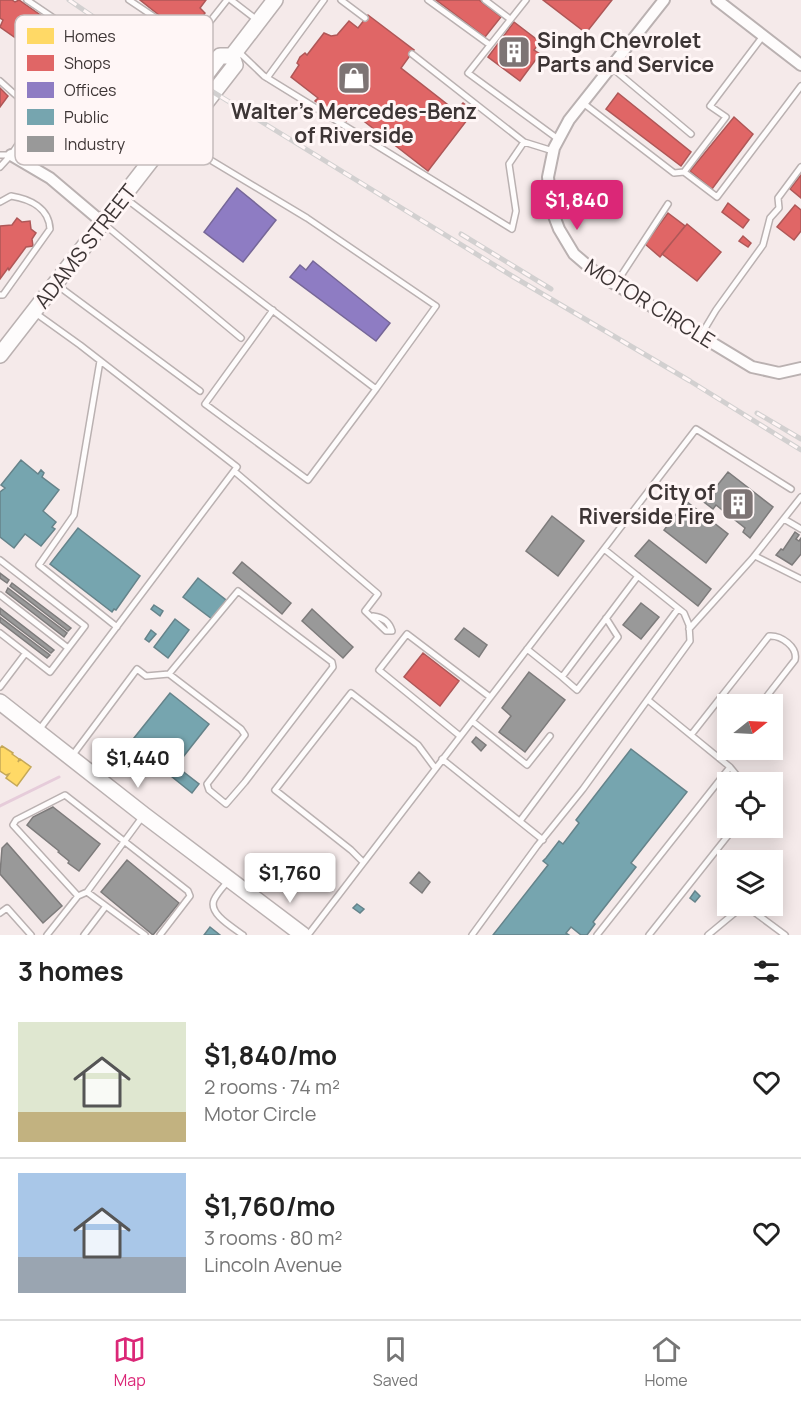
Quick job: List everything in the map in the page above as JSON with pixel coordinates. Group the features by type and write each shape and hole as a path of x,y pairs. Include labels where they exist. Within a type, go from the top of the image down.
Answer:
{"main road":[{"name":"ADAMS STREET","path":"213,94 235,65 234,53 275,0"},
{"path":"216,62 220,56 234,53"},
{"name":"ADAMS STREET","path":"213,66 216,62"},
{"name":"ADAMS STREET","path":"0,355 147,165"},
{"path":"0,702 144,815 306,935"}],"street":[{"name":"MOTOR CIRCLE","path":"664,0 569,120 554,151 548,177 551,208 559,229 574,254 615,285 752,367 779,373 801,368"},
{"path":"717,0 801,65"},
{"path":"25,165 50,178 102,222"}],"lane":[{"path":"27,0 49,15"},
{"path":"129,0 152,15"},
{"path":"213,20 229,0 259,21"},
{"path":"267,78 324,0"},
{"path":"341,0 365,18"},
{"path":"428,0 490,45"},
{"path":"485,0 510,20"},
{"path":"524,1 468,73 559,139"},
{"path":"684,172 726,117 710,106 763,36"},
{"path":"234,53 267,78 512,229 516,211 509,164 524,142"},
{"path":"412,54 524,142 554,151"},
{"path":"610,67 692,134"},
{"path":"0,81 15,95"},
{"path":"583,103 674,173 684,172 717,197 801,86"},
{"path":"0,167 6,155"},
{"path":"213,162 307,218 436,306 308,480 206,404 273,310"},
{"path":"700,336 762,245 771,218 779,208 778,198 801,167"},
{"path":"0,202 11,196 33,203 46,212 50,229 3,295 0,295"},
{"path":"123,196 376,389"},
{"path":"615,285 668,204"},
{"path":"102,222 241,338"},
{"path":"56,284 200,391"},
{"path":"34,312 237,467 38,731"},
{"path":"100,361 74,515 39,565 117,627"},
{"path":"306,935 696,429 791,489"},
{"path":"234,471 378,594 365,611 373,616 386,631 392,631 403,640"},
{"path":"689,629 754,556 801,497"},
{"path":"784,519 801,529"},
{"path":"472,935 690,641 684,613 604,549"},
{"path":"754,556 801,579"},
{"path":"0,560 85,626 50,672 0,633"},
{"path":"562,677 638,576"},
{"path":"71,757 137,669 146,676 169,674 241,729 245,735 207,784 209,790 226,804 333,667 332,662 238,591 169,674"},
{"path":"0,595 68,648"},
{"path":"520,821 678,609"},
{"path":"527,649 577,690 618,637 606,618"},
{"path":"460,736 379,670 407,634 490,697"},
{"path":"723,694 769,636 776,636 795,649 796,656 769,694"},
{"path":"0,687 26,654"},
{"path":"363,862 275,789 351,693 418,745 435,768"},
{"path":"648,700 717,756"},
{"path":"691,735 717,702"},
{"path":"472,721 528,765 550,736"},
{"path":"442,759 543,840"},
{"path":"721,760 734,772"},
{"path":"597,935 730,767"},
{"path":"78,896 13,825 16,820 65,795 188,891 190,896 160,935"},
{"path":"47,935 78,896 87,892 144,815"},
{"path":"648,935 726,838"},
{"path":"230,879 214,899 213,906 215,913 243,935"},
{"path":"87,892 146,935"},
{"path":"84,935 106,906"},
{"path":"0,913 6,909 31,935"},
{"path":"708,935 732,916"},
{"path":"758,916 785,935"}],"building: Homes":[{"path":"2,746 19,759 18,762 20,759 31,767 17,786 6,778 9,774 6,775 0,771 0,748"}],"building: Shops":[{"path":"0,0 15,2 19,0 40,15 15,15 15,38 0,27 3,20 0,18"},
{"path":"140,0 206,0 200,8 205,13 203,15 159,15"},
{"path":"436,0 479,0 501,17 485,37"},
{"path":"543,0 612,0 586,33"},
{"path":"368,15 414,50 401,68 456,111 463,103 474,111 428,171 352,112 346,121 329,108 327,110 315,101 318,98 291,77 299,65 297,63 300,57 305,53 307,55 324,33 331,36 337,35 349,21 358,28"},
{"name":"Singh Chevrolet Parts and Service","path":"514,22 540,42 534,50 540,54 520,81 488,57"},
{"path":"0,88 8,96 0,107"},
{"path":"618,93 691,152 681,166 606,109"},
{"path":"734,117 753,134 712,189 690,171"},
{"path":"801,175 801,198 790,189"},
{"path":"728,203 749,220 743,228 722,212"},
{"path":"795,205 801,210 801,231 794,240 777,227"},
{"path":"668,213 685,226 660,257 645,244"},
{"path":"17,218 22,222 30,221 31,229 36,233 32,239 33,246 26,247 0,279 0,226 12,225"},
{"path":"687,224 721,252 697,281 662,254"},
{"path":"743,236 751,243 748,247 739,241"},
{"path":"423,653 459,681 440,706 404,677"}],"building: Offices":[{"path":"237,188 276,220 243,262 204,232"},
{"path":"313,261 390,323 376,341 290,277 300,265 306,270"}],"building: Public":[{"path":"21,460 38,474 41,470 44,473 42,477 59,490 43,511 56,522 52,527 55,529 41,546 25,534 14,548 0,537 0,492 5,488 1,485"},
{"path":"78,528 140,576 116,610 112,612 50,564"},
{"path":"198,578 226,600 212,619 183,597"},
{"path":"154,605 163,611 160,616 151,609"},
{"path":"175,619 189,630 168,658 154,647"},
{"path":"151,630 156,634 149,642 145,639"},
{"path":"170,693 209,724 176,766 199,784 192,793 130,743"},
{"path":"631,749 687,792 631,863 636,867 593,922 595,924 587,935 581,935 571,927 566,933 569,935 493,935 548,865 543,861 559,841 563,844 579,823 576,820"},
{"path":"695,891 700,896 695,902 690,898"},
{"path":"357,904 364,909 360,913 353,908"},
{"path":"210,927 220,935 204,935"}],"building: Industry":[{"name":"City of Riverside Fire","path":"728,472 773,507 750,538 743,532 745,528 716,505 713,509 704,502"},
{"path":"686,501 728,534 706,563 664,530"},
{"path":"552,516 584,541 558,576 526,551"},
{"path":"795,532 799,535 796,539 799,541 801,538 801,554 792,565 776,555 781,549 783,550"},
{"path":"649,540 711,589 698,606 635,556"},
{"path":"242,562 291,603 282,614 233,573"},
{"path":"0,573 9,580 7,583 0,578"},
{"path":"12,583 71,628 68,631 10,586"},
{"path":"8,588 67,633 64,637 6,592"},
{"path":"641,603 659,617 641,639 623,625"},
{"path":"0,608 54,650 51,653 0,614"},
{"path":"312,609 353,647 343,658 302,621"},
{"path":"0,617 50,655 47,658 0,622"},
{"path":"464,628 487,645 479,657 455,639"},
{"path":"529,672 565,700 525,752 499,732 511,716 502,708"},
{"path":"476,737 486,745 481,751 472,742"},
{"path":"53,807 100,844 79,871 27,825 33,817"},
{"path":"7,843 62,906 43,923 0,874 2,848"},
{"path":"127,860 179,903 153,935 101,892"},
{"path":"419,872 430,882 422,893 410,883"}],"waterway":[{"path":"0,806 59,777"}],"railway":[{"path":"69,0 91,15"},
{"path":"213,92 801,450"},
{"path":"461,234 551,289"},
{"path":"757,413 801,439"}],"place":[{"name":"Singh Chevrolet Parts and Service","path":"514,52"},
{"name":"Walter's Mercedes-Benz of Riverside","path":"354,78"},
{"name":"City of Riverside Fire","path":"738,504"}]}
